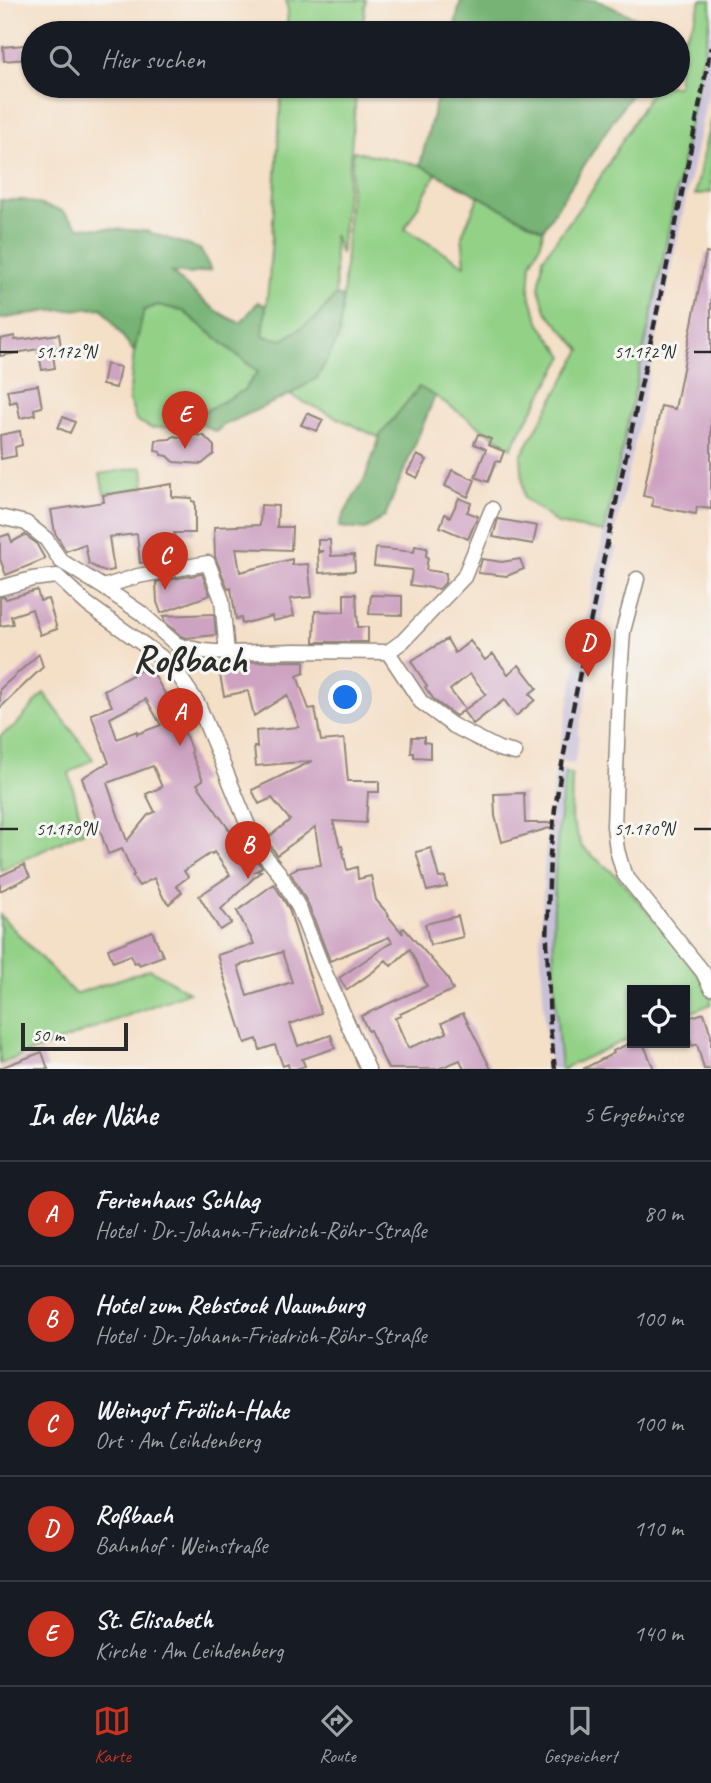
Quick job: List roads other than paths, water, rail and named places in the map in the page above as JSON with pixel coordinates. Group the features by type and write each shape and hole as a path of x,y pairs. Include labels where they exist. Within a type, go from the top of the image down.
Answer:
{"street":[{"path":"0,588 59,569 103,587 141,613 176,644 204,651 388,652 403,641 464,577 492,509"},
{"path":"0,517 26,523 46,539 59,569 87,604 161,657 177,673 198,704 249,828 261,851 280,873 299,908 368,1069"},
{"path":"103,587 138,576 208,563 222,600 227,653"},
{"path":"637,579 623,631 614,826 617,850 624,874 703,972 711,988"},
{"path":"388,652 421,702 452,725 499,749 515,752"}],"railway":[{"path":"555,1069 550,1028 547,941 550,854 555,809 587,637 711,47"}],"place":[{"name":"St. Elisabeth","path":"185,449"},
{"name":"Weingut Frölich-Hake","path":"165,590"},
{"name":"Roßbach","path":"588,677"},
{"name":"Ferienhaus Schlag","path":"180,746"},
{"name":"Hotel zum Rebstock Naumburg","path":"248,879"}],"district":[{"name":"Roßbach","path":"190,659"}]}
